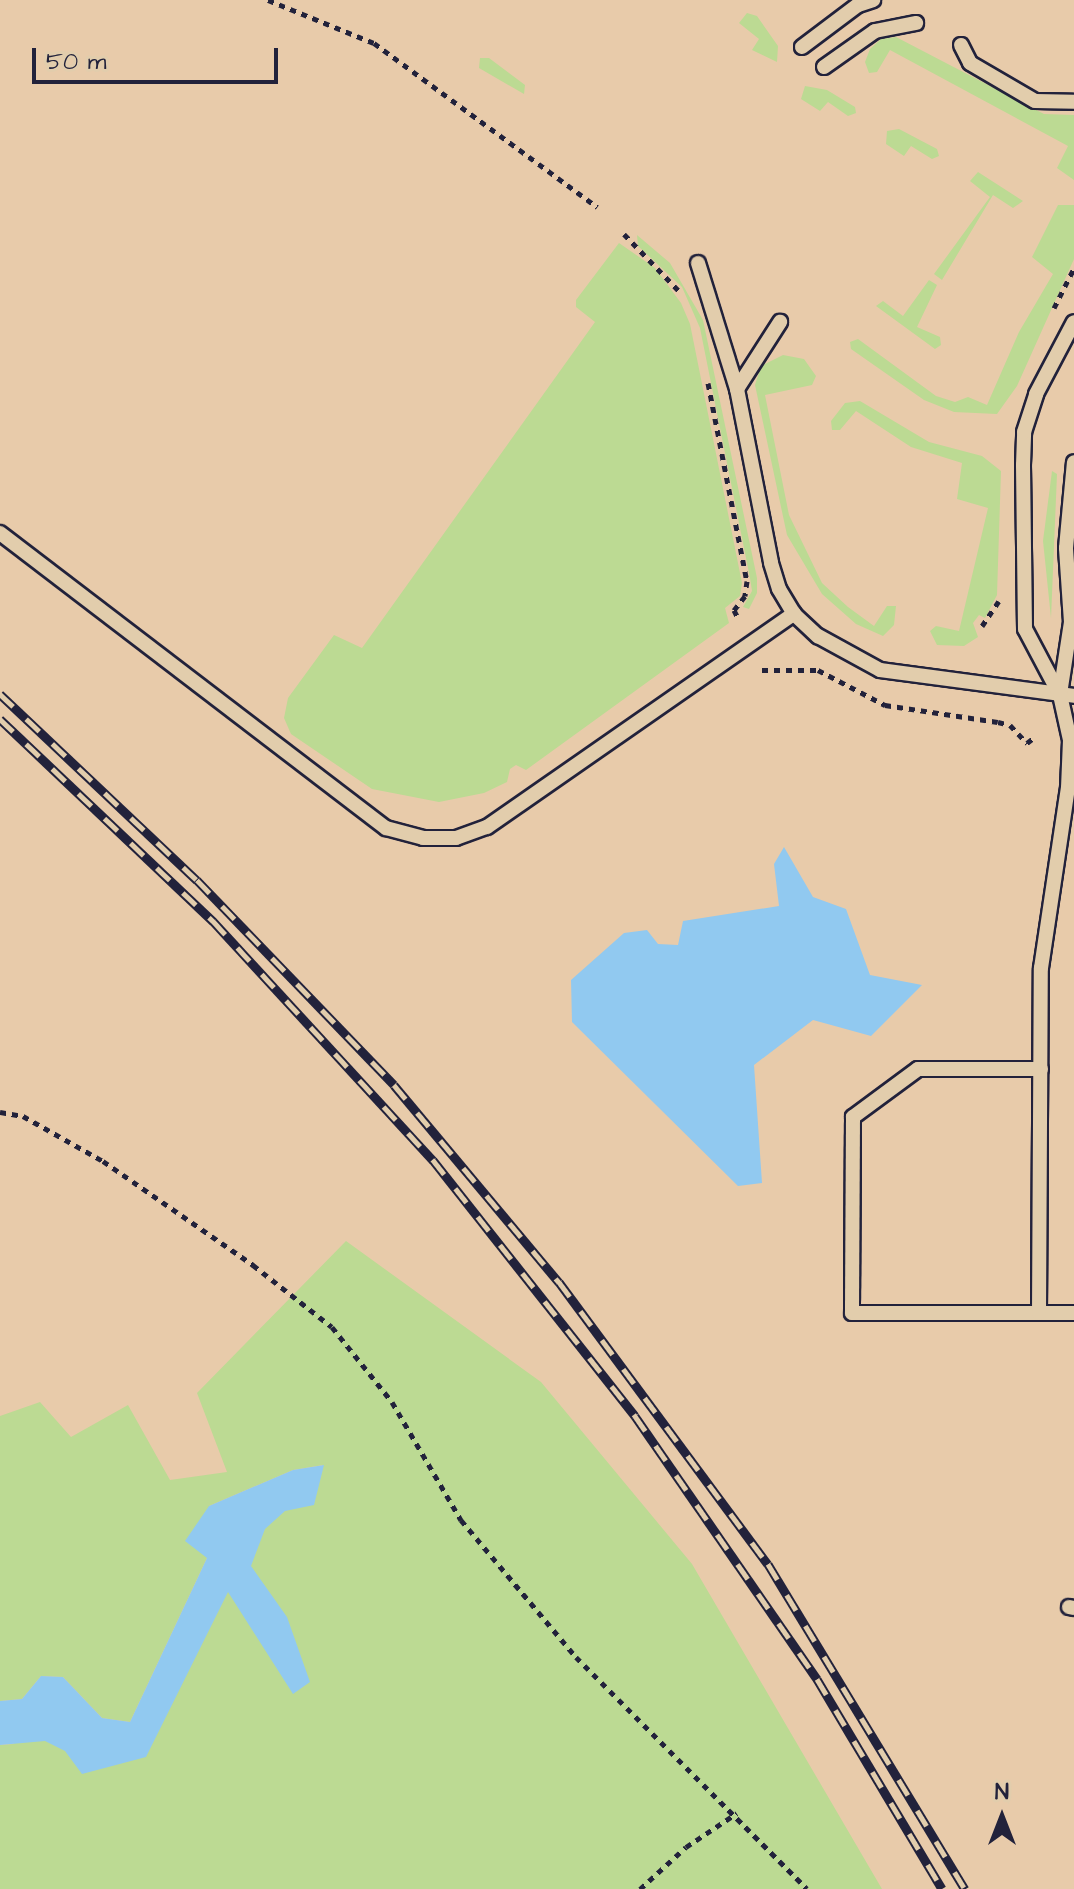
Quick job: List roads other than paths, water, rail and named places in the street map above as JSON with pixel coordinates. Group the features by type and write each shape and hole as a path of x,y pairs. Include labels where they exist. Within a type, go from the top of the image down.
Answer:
{"lane":[{"path":"802,47 873,0"},
{"path":"824,67 875,31 916,23"},
{"path":"961,45 970,63 1035,101 1074,102"},
{"path":"698,263 737,389 771,563 779,589 794,614 818,636 880,670 1067,695"},
{"path":"737,389 780,322"},
{"path":"1067,695 1025,629 1024,441 1036,394 1074,322"},
{"path":"1039,1313 1041,968 1070,805 1067,695 1071,622 1066,548 1074,462"},
{"path":"0,533 386,828 423,838 456,838 487,827 794,614"},
{"path":"1041,1069 918,1069 853,1117 852,1313 1074,1313"}],"water":[{"path":"784,847 813,897 846,909 870,975 922,985 871,1036 813,1020 754,1065 762,1183 738,1186 572,1022 571,980 624,933 647,930 658,944 678,945 683,921 779,906 774,864"},
{"path":"324,1465 314,1505 285,1511 265,1529 251,1566 287,1617 310,1682 293,1694 228,1592 146,1757 82,1774 65,1751 45,1741 0,1745 0,1701 22,1699 41,1676 63,1677 102,1718 130,1722 207,1558 185,1541 209,1506 293,1470"}],"railway":[{"path":"0,694 197,880 394,1085 559,1282 768,1564 965,1889"},
{"path":"0,719 213,921 433,1160 635,1416 817,1679 942,1889"}]}
